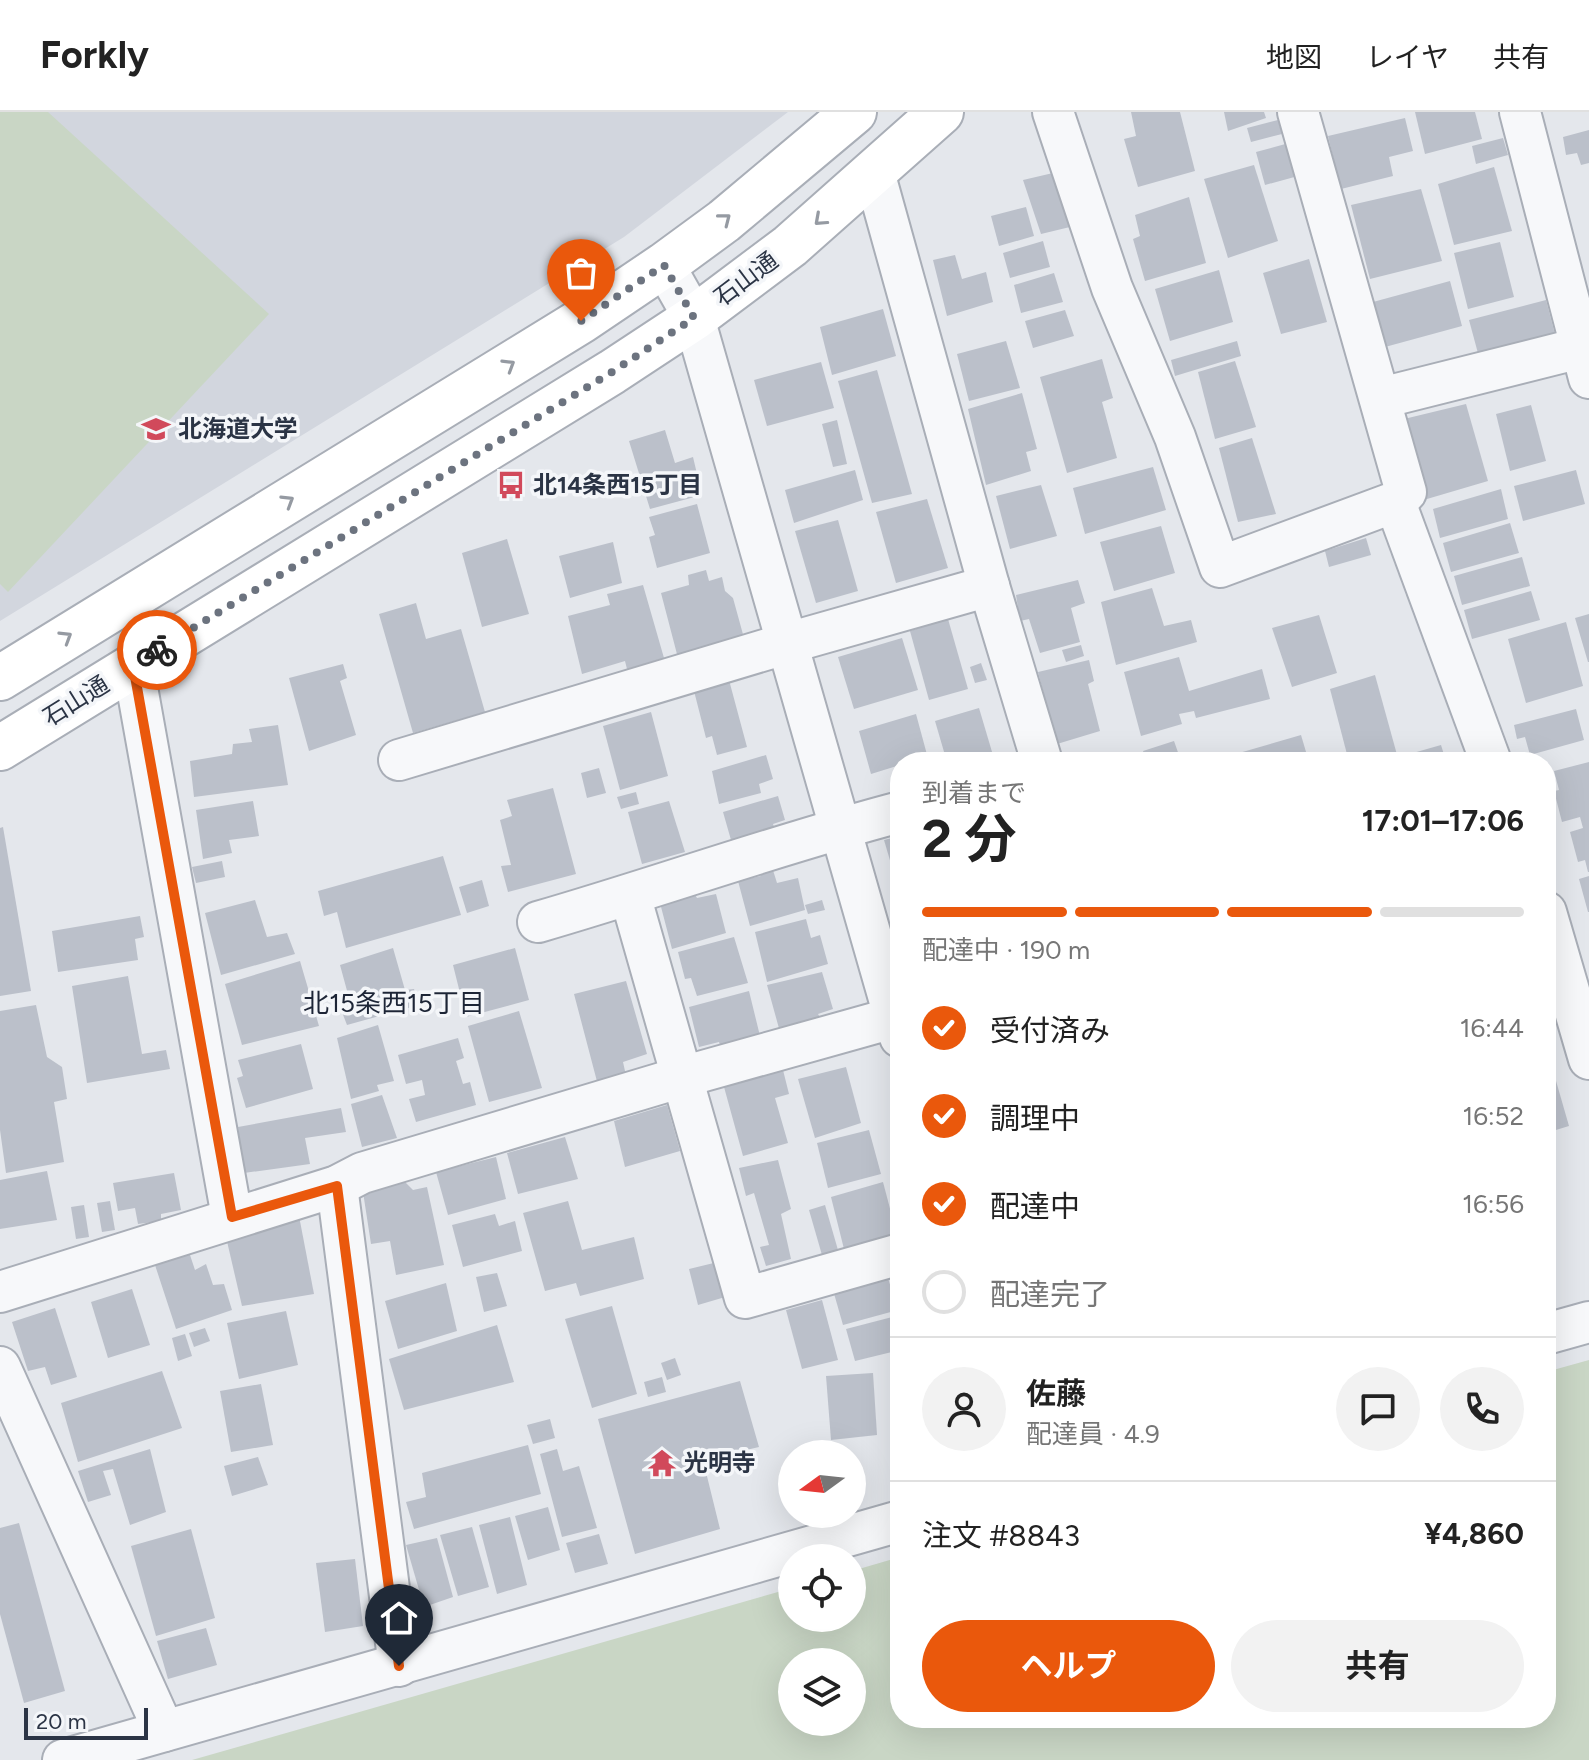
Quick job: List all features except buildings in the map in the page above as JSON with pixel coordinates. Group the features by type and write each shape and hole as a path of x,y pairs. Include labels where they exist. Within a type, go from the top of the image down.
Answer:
{"main road":[{"path":"0,678 581,321 724,221 854,112"},
{"name":"石山通","path":"0,748 599,380 694,318 790,246 941,112"}],"street":[{"path":"1053,112 1112,288 1175,437 1220,567 1395,502 1406,492 1298,112"},
{"path":"1381,398 1585,363 1520,112"},
{"path":"874,172 989,586 1039,752"},
{"path":"664,265 694,318 890,996"},
{"path":"1395,502 1487,752"},
{"path":"399,760 989,586"},
{"path":"133,665 232,1217"},
{"path":"538,922 890,815"},
{"path":"630,895 745,1298 890,1257"},
{"path":"1556,946 1589,1059"},
{"path":"0,1292 337,1186 362,1173 682,1077 890,1026"},
{"path":"337,1186 399,1666"},
{"path":"1556,1331 1589,1322"},
{"path":"0,1367 164,1731"},
{"path":"63,1760 890,1524"}],"shaded area":[{"name":"北海道大学","path":"0,112 788,112 624,237 0,621"}],"green space":[{"path":"0,112 48,112 269,314 8,592 0,584"},
{"path":"1589,1360 1589,1760 192,1760 778,1592 778,1632 866,1632 866,1567 890,1560 890,1728 1556,1728 1556,1369"}],"way so far":[{"path":"157,650 612,372 694,318 664,265 581,321"}],"place":[{"name":"北海道大学","path":"156,429"},
{"name":"北14条西15丁目","path":"511,485"},
{"name":"光明寺","path":"662,1463"}],"district":[{"name":"北15条西15丁目","path":"394,1003"}],"route":[{"path":"157,650 133,665 232,1217 337,1186 399,1666"}]}
